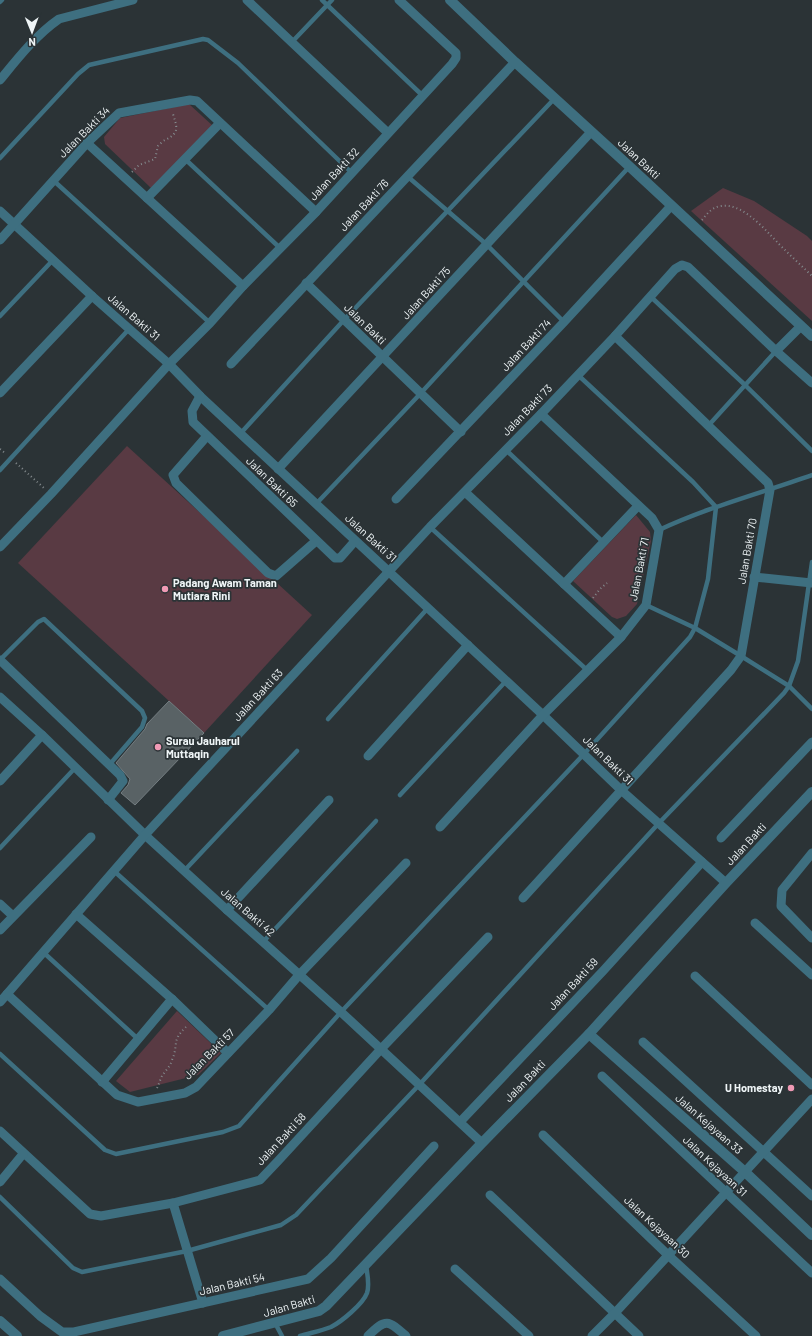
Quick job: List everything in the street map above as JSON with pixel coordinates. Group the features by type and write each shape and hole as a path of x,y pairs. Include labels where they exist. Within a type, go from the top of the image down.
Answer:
{"street":[{"path":"0,80 32,42 59,19 133,0"},
{"path":"248,0 388,134"},
{"name":"Jalan Bakti 32","path":"0,547 51,494 169,364 316,212 452,64 456,58 456,53 399,0"},
{"name":"Jalan Bakti","path":"450,0 515,62 812,336"},
{"name":"Jalan Bakti 76","path":"231,364 515,62"},
{"name":"Jalan Bakti 34","path":"0,240 87,143 119,113 190,100 197,101 316,212"},
{"path":"147,198 220,123"},
{"name":"Jalan Bakti 75","path":"278,469 383,358 486,244 592,132"},
{"path":"87,143 243,286"},
{"name":"Jalan Bakti 74","path":"396,500 671,206"},
{"name":"Jalan Bakti 31","path":"0,211 92,296 169,364 240,434 506,680 621,790 726,883"},
{"name":"Jalan Bakti 73","path":"389,572 430,527 615,336 675,268 682,265 688,267 776,351"},
{"name":"Jalan Bakti","path":"306,283 343,321 461,432"},
{"path":"0,393 92,296"},
{"path":"801,326 776,351 812,383"},
{"path":"615,336 768,483 770,490"},
{"name":"Jalan Bakti 65","path":"200,396 192,411 193,422 334,558 340,558 355,541"},
{"name":"Jalan Bakti 71","path":"440,827 543,715 621,637 646,605 658,530 652,518 541,414"},
{"path":"207,436 173,475 176,483 268,573 276,576 316,540"},
{"name":"Jalan Bakti 70","path":"523,898 731,670 741,656 770,490"},
{"path":"465,492 621,637"},
{"path":"564,584 602,542 638,506"},
{"name":"Jalan Bakti 63","path":"0,1002 145,835 389,572"},
{"path":"754,577 810,582"},
{"path":"368,756 468,645"},
{"path":"0,660 120,774 122,781 108,800"},
{"name":"Jalan Bakti 42","path":"0,697 226,910 342,1012 482,1143"},
{"path":"0,781 42,735"},
{"path":"721,838 812,742"},
{"name":"Jalan Bakti","path":"223,1336 319,1311 326,1306 589,1034 726,883 812,792"},
{"path":"226,910 329,800"},
{"path":"0,930 90,837"},
{"path":"812,853 782,890 780,897 781,906 812,938"},
{"name":"Jalan Bakti 59","path":"460,1122 603,971 702,862"},
{"name":"Jalan Bakti 57","path":"7,994 117,1095 138,1102 185,1093 196,1086 228,1053 269,1010 299,975 406,863"},
{"path":"0,904 13,916"},
{"path":"76,914 172,999 228,1053"},
{"path":"755,922 812,975"},
{"name":"Jalan Bakti 58","path":"0,1131 23,1154 90,1214 101,1216 172,1204 260,1180 488,937"},
{"path":"695,976 812,1085"},
{"path":"102,1082 172,999"},
{"name":"Jalan Kejayaan 33","path":"589,1034 745,1172 812,1236"},
{"path":"643,1042 812,1196"},
{"name":"Jalan Kejayaan 31","path":"602,1076 812,1273"},
{"path":"592,1336 615,1313 812,1099"},
{"name":"Jalan Kejayaan 30","path":"543,1135 668,1255 756,1336"},
{"name":"Jalan Bakti 54","path":"0,1279 40,1316 62,1332 74,1332 308,1279 331,1258 434,1146"},
{"path":"0,1182 23,1154"},
{"path":"490,1195 639,1336"},
{"path":"172,1204 203,1303"},
{"path":"454,1269 529,1336"},
{"path":"0,1321 17,1336"},
{"path":"368,1336 378,1325 387,1323 393,1325 406,1336"}],"lane":[{"path":"322,0 423,96"},
{"path":"292,42 332,0"},
{"path":"0,158 78,74 89,65 208,40 238,63 352,173"},
{"path":"240,434 343,321 555,98"},
{"path":"185,159 280,248"},
{"path":"316,504 524,282 629,166"},
{"path":"407,176 486,244 564,322"},
{"path":"54,180 210,323"},
{"path":"0,316 53,260"},
{"path":"650,296 745,385 812,451"},
{"path":"0,470 130,328"},
{"path":"708,426 776,351"},
{"path":"578,375 692,482 716,507"},
{"path":"506,450 602,542"},
{"path":"658,530 685,518 812,475"},
{"path":"0,1054 105,1150 116,1154 223,1132 239,1126 342,1012 584,754 690,637 695,628 708,579 716,507"},
{"path":"430,527 587,670"},
{"path":"0,1197 73,1268 82,1272 187,1251 281,1225 296,1215 541,954 659,823 784,693 789,686 798,661 812,562"},
{"path":"646,605 695,628 789,686 812,709"},
{"path":"328,719 428,608"},
{"path":"0,660 38,622 44,619 136,705 142,711 145,718 142,727 110,764"},
{"path":"400,795 506,680"},
{"path":"184,871 297,751"},
{"path":"0,848 75,768"},
{"path":"263,942 376,821"},
{"path":"114,871 269,1010"},
{"path":"43,952 138,1039"},
{"path":"300,1336 331,1327 363,1300 367,1292 368,1280 366,1264"},
{"path":"275,1323 282,1336"}],"path":[{"path":"126,179 139,165 155,159 159,145 171,138 176,130 171,103"},
{"path":"695,228 712,209 722,205 734,208 746,213 757,222 812,276"},
{"path":"0,449 51,494"},
{"path":"586,605 607,583"},
{"path":"157,1089 162,1076 172,1062 175,1052 176,1039 179,1032 193,1020"}],"shaded area":[{"path":"189,104 213,126 151,188 105,144 104,137 120,118"},
{"path":"723,188 754,201 807,236 812,241 812,321 691,211"},
{"name":"Padang Awam Taman Mutiara Rini","path":"127,446 312,615 204,733 18,563"},
{"path":"636,515 650,532 651,541 637,604 626,616 617,619 612,617 573,581"},
{"path":"177,1011 221,1053 198,1075 130,1092 116,1081"}],"building":[{"name":"Surau Jauharul Muttaqin","path":"169,701 204,733 135,805 121,793 128,785 130,779 116,763 145,729 147,724"}],"place":[{"name":"Padang Awam Taman Mutiara Rini","path":"165,589"},
{"name":"Surau Jauharul Muttaqin","path":"158,747"},
{"name":"U Homestay","path":"791,1088"}]}
